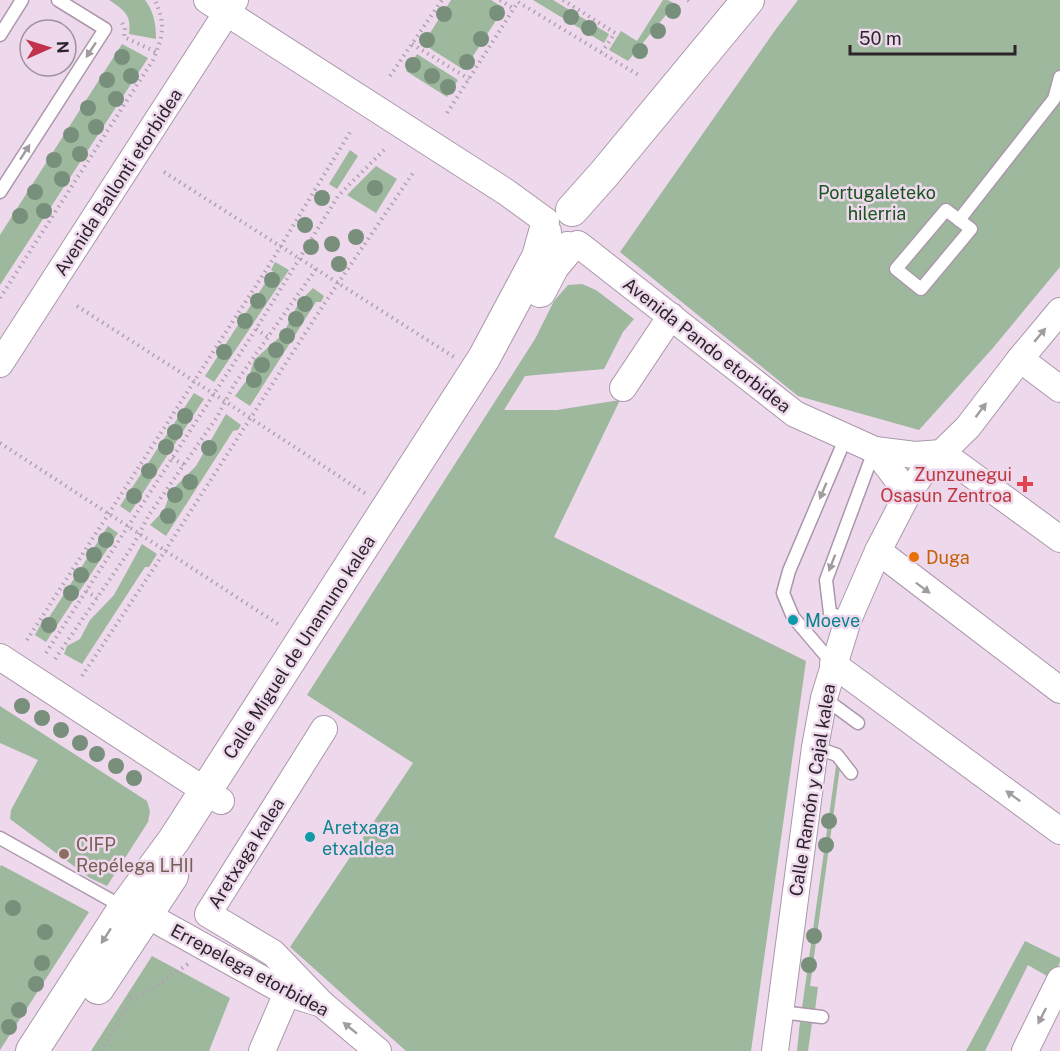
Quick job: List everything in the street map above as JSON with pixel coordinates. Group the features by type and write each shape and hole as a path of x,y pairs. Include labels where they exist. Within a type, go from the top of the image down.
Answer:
{"street":[{"name":"Calle Miguel de Unamuno kalea","path":"32,1051 136,911 480,400 522,328 553,266 563,226 748,0"},
{"name":"Avenida Pando etorbidea","path":"223,4 506,192 563,226 671,316 795,414 875,450 915,455 942,453"},
{"name":"Avenida Ballonti etorbidea","path":"0,364 223,4"},
{"name":"Calle Ramón y Cajal kalea","path":"775,1051 815,747 824,698 848,621 878,551 906,497 925,469 968,426 1060,311"},
{"path":"623,388 671,316"},
{"path":"1020,359 1060,389"},
{"name":"Avenida Pando etorbidea","path":"875,450 898,480 906,497"},
{"path":"942,453 1060,539"},
{"path":"878,551 1060,690"},
{"path":"0,657 213,796"},
{"path":"833,664 1060,831"},
{"name":"Aretxaga kalea","path":"322,1004 273,953 208,914 324,729"},
{"name":"Calle Miguel de Unamuno kalea","path":"56,1051 136,911"},
{"name":"Errepelega etorbidea","path":"136,911 287,993 322,1004 378,1051"},
{"path":"1025,1051 1060,980"},
{"path":"262,1051 287,993"}],"lane":[{"path":"0,35 22,0"},
{"path":"0,192 105,30 58,0"},
{"path":"959,220 1057,97 1060,77"},
{"path":"945,210 959,220 971,229 921,289 896,269 945,210"},
{"path":"833,664 793,617 783,593 789,570 846,437"},
{"path":"848,621 830,613 826,580 875,450"},
{"path":"824,698 858,723"},
{"path":"815,747 837,755 851,773"},
{"path":"0,838 136,911"},
{"path":"781,1012 822,1017"}],"path":[{"path":"0,298 162,41 160,14 155,0"},
{"path":"390,76 442,0"},
{"path":"500,0 514,9"},
{"path":"563,0 615,33 602,52"},
{"path":"447,113 519,1 640,76"},
{"path":"124,37 156,52"},
{"path":"412,44 469,79"},
{"path":"27,640 194,381 352,129"},
{"path":"46,653 256,329 338,196 384,150"},
{"path":"82,676 415,170"},
{"path":"164,172 454,357"},
{"path":"55,659 132,547 149,515 217,417 234,385 316,269"},
{"path":"77,306 369,496"},
{"path":"256,329 268,337"},
{"path":"0,443 283,627"},
{"path":"172,458 184,465"},
{"path":"86,591 97,598"},
{"path":"101,1051 116,1029 131,998 146,993 171,974 197,959"}],"green space":[{"path":"109,0 145,0 154,18 156,39 129,34 130,27 126,14"},
{"path":"451,0 491,0 504,8 464,70 423,44"},
{"path":"533,0 553,0 609,34 604,43"},
{"path":"663,0 675,4 628,61 609,50 621,31 637,41"},
{"name":"Portugaleteko hilerria","path":"798,0 1060,0 1060,267 992,349 919,430 798,396 620,252"},
{"path":"122,44 148,58 0,285 0,235"},
{"path":"417,54 458,80 447,97 406,71"},
{"path":"350,150 358,156 337,189 329,184"},
{"path":"376,166 397,179 376,213 347,195"},
{"path":"275,262 289,270 214,382 205,376 273,271 271,270"},
{"path":"582,284 596,290 634,319 623,332 604,369 525,376 504,410 557,410 620,400 554,537 806,661 751,1051 406,1051 290,947 413,763 307,695 535,339 554,301 568,285"},
{"path":"313,288 324,296 321,302 316,302 250,406 235,396 249,377 254,360 283,334 299,302"},
{"path":"194,393 204,399 130,513 120,506"},
{"path":"226,414 241,425 238,430 233,431 166,536 150,525 164,510 171,491 196,466"},
{"path":"108,526 118,533 46,642 35,635 41,624 46,622"},
{"path":"142,544 157,554 149,567 145,567 82,664 64,654 67,646 80,639 90,620 114,595"},
{"path":"0,706 147,801 150,811 148,822 107,886 90,878 10,819 11,810 38,760 0,743"},
{"path":"836,766 840,767 810,986 818,987 815,1010 802,1008"},
{"path":"1,865 89,912 0,1050 0,867"},
{"path":"1025,941 1060,958 1052,979 1028,965 985,1051 966,1051"},
{"path":"152,956 230,998 209,1051 91,1051"},
{"path":"800,1022 812,1023 808,1051 797,1051"}],"place":[{"name":"Zunzunegui Osasun Zentroa","path":"1025,484"},
{"name":"Duga","path":"914,557"},
{"name":"Moeve","path":"793,620"},
{"name":"Aretxaga etxaldea","path":"310,837"},
{"name":"CIFP Repélega LHII","path":"64,854"}]}
